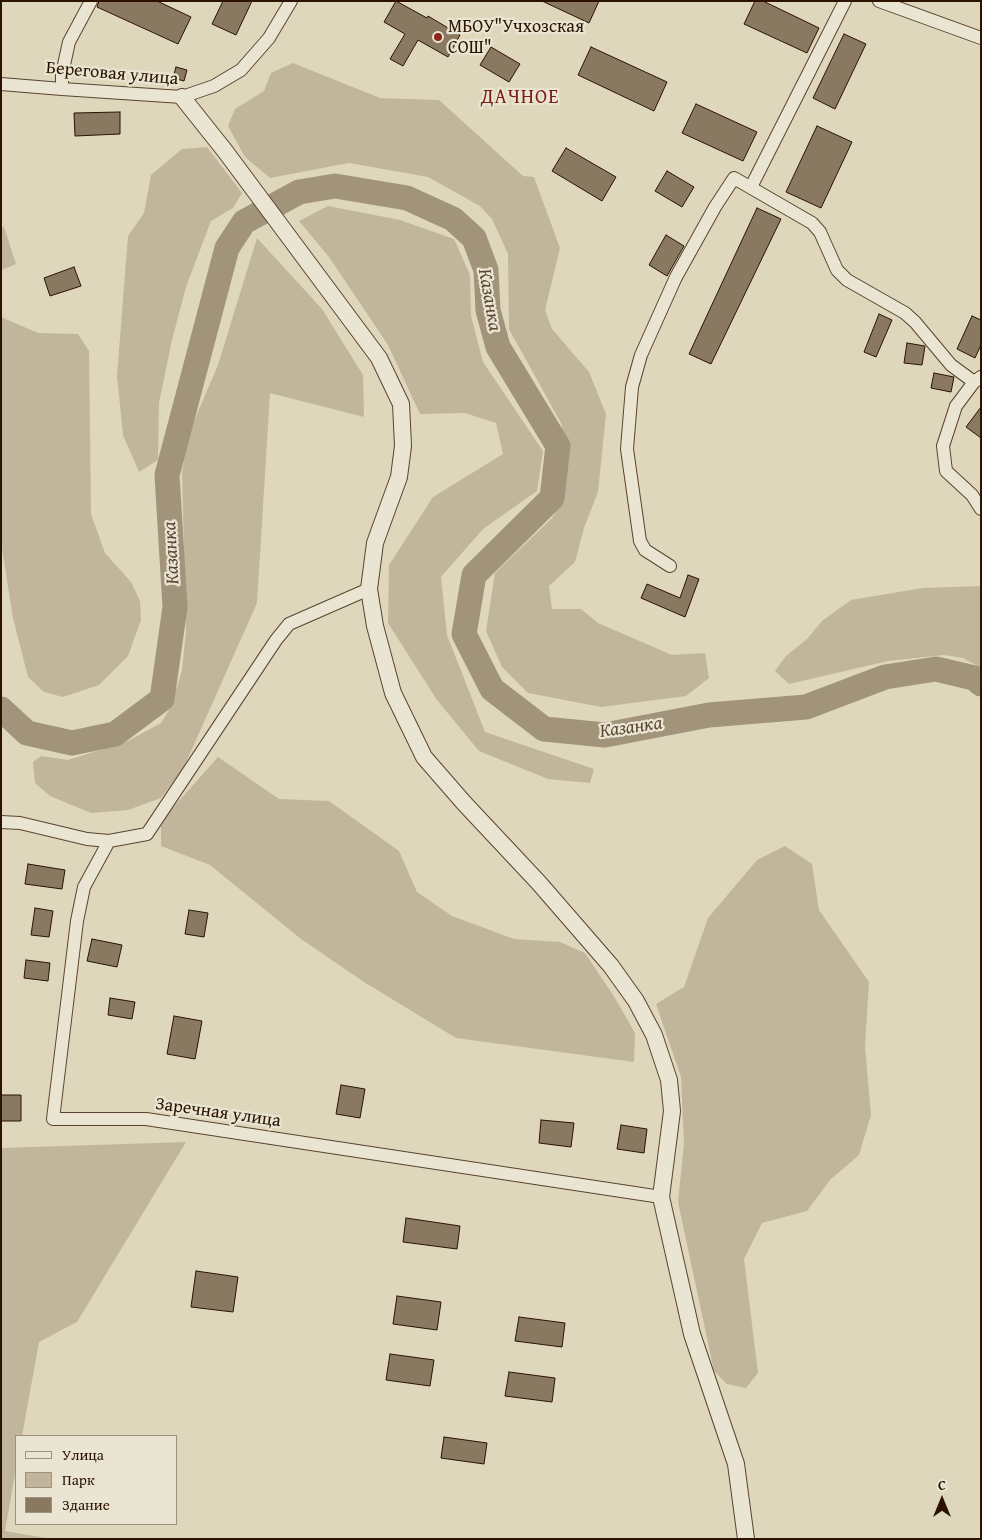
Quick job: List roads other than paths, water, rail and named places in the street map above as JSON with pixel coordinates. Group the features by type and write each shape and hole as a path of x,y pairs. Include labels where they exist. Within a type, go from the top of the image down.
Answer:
{"street":[{"path":"62,90 62,74 69,42 91,1"},
{"path":"182,96 214,86 241,70 269,38 291,1"},
{"path":"751,188 845,1"},
{"path":"879,1 981,38"},
{"name":"Береговая улица","path":"1,84 62,90 182,96 226,151 379,358 400,404 403,446 399,477 375,544 369,589 375,626 393,693 424,757 539,883 611,966 636,1001 654,1035 669,1080 672,1111 661,1197"},
{"path":"670,566 644,550 640,541 627,450 634,374 676,276 715,207 734,178 812,223 820,232 837,270 847,280 905,313 915,322 951,365 977,380 956,406 943,446 946,471 972,495 981,509"},
{"path":"1,822 20,823 87,839 109,841 147,834 276,640 289,624 369,589"},
{"name":"Заречная улица","path":"109,841 84,887 77,920 53,1119 146,1119 661,1197"},
{"path":"661,1197 692,1334 736,1464 746,1539"}],"waterway":[{"name":"Казанка","path":"1,709 27,733 72,743 115,734 162,699 175,607 167,475 227,248 244,222 299,192 335,186 407,198 453,219 474,238 486,270 488,310 498,347 558,446 552,498 474,575 464,634 492,689 544,729 605,735 709,715 806,707 885,677 936,669 974,678 981,684"}],"place":[{"name":"МБОУ\"Учхозская СОШ\"","path":"438,37"}],"district":[{"name":"ДАЧНОЕ","path":"520,98"}]}
